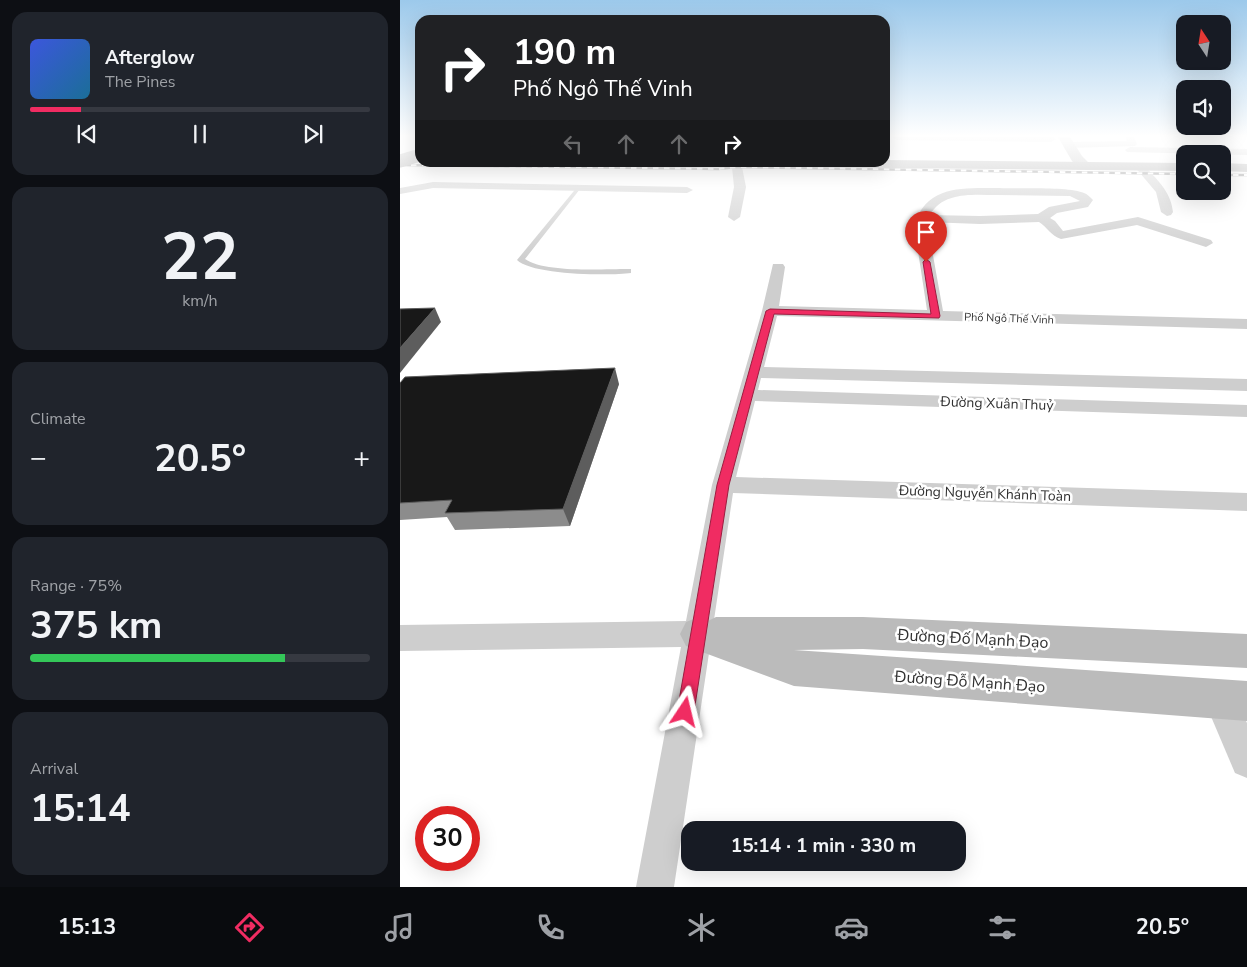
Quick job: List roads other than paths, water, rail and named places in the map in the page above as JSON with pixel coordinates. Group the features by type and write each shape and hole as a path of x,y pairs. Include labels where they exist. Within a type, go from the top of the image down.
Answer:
{"street":[{"path":"734,217 740,187 739,178"},
{"path":"1150,178 1164,194 1167,200 1167,212"},
{"path":"400,190 433,186 687,190"},
{"path":"922,218 980,220 1040,218 1053,210 1084,204 1087,200 1080,195 1070,193 988,192 950,194 940,197 929,207 922,218 920,225 936,316"},
{"path":"1040,218 1051,224 1056,232 1061,234 1138,221 1206,243"},
{"path":"655,887 723,485 770,311 778,267"},
{"name":"Phố Ngô Thế Vinh","path":"770,311 1247,324"},
{"name":"Đường Xuân Thuỷ","path":"751,383 1247,385"},
{"name":"Đường Xuân Thuỷ","path":"751,383 1247,411"},
{"name":"Đường Nguyễn Khánh Toàn","path":"723,485 1247,502"},
{"name":"Đường Đố Mạnh Đạo","path":"699,634 863,633 1247,651"},
{"path":"400,638 699,634"},
{"name":"Đường Đỗ Mạnh Đạo","path":"699,634 794,668 1233,701"},
{"path":"1233,701 1247,761"}],"lane":[{"path":"578,188 521,260 523,263 538,268 628,271"}]}
